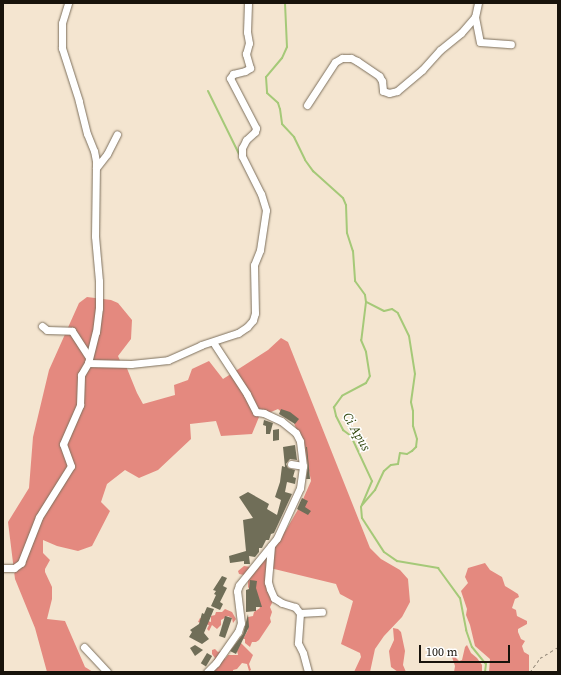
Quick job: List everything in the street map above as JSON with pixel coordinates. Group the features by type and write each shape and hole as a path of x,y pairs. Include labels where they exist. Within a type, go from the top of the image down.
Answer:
{"street":[{"path":"3,568 14,568 21,563 39,517 71,466 63,444 80,405 81,375 89,360 96,332 99,308 99,281 95,236 95,156 88,139 83,112 61,39 62,23 68,3"},
{"path":"89,360 131,364 161,362 178,357 201,345 238,333 247,327 253,320 255,313 254,265 260,250 266,210 261,194 242,156 242,148 246,140 256,131 256,128 230,78 233,74 250,68 246,54 249,43 247,32 248,3"},
{"path":"478,3 475,17 480,42 511,44"},
{"path":"307,105 335,62 342,58 351,58 357,61 378,76 382,81 383,90 389,93 397,91 422,70 440,50 461,33 475,17"},
{"path":"96,168 107,154 117,134"},
{"path":"42,326 47,330 72,331 89,360"},
{"path":"207,672 216,663 238,632 240,623 237,591 239,585 271,546 300,488 303,466 300,441 296,433 281,421 264,413 256,412 247,394 214,342"},
{"path":"291,464 303,466"},
{"path":"271,546 268,582 271,594 278,601 294,607 300,613 322,612"},
{"path":"300,613 298,643 306,661 308,672"},
{"path":"84,647 108,672"}],"path":[{"path":"530,672 540,658 558,647"}],"shaded area":[{"path":"87,297 111,300 118,303 132,320 131,339 118,356 121,363 126,366 143,404 175,395 174,385 188,380 192,369 209,361 223,379 268,350 281,338 288,342 370,548 381,559 400,570 408,579 410,602 402,617 384,636 375,649 370,672 354,672 361,657 360,653 341,644 353,601 340,594 336,584 270,568 273,601 270,607 272,612 270,618 271,622 259,640 252,642 250,647 245,643 245,639 243,639 248,630 248,617 253,616 254,612 260,608 248,587 248,579 244,575 239,574 238,571 244,566 251,567 286,530 300,506 311,481 306,455 294,423 278,409 259,417 252,434 221,436 216,421 190,424 191,439 158,470 139,478 125,470 107,484 101,502 110,511 92,546 78,551 57,546 43,540 43,553 50,560 45,572 52,587 52,599 47,619 65,621 85,667 93,672 47,672 35,628 15,579 8,522 29,488 33,437 49,370 79,303"},
{"path":"485,563 490,570 502,577 505,586 518,594 519,597 515,599 512,608 516,610 517,616 527,621 527,624 518,629 518,632 521,639 525,641 522,646 524,652 529,655 529,672 489,672 490,659 475,646 466,615 467,609 461,591 468,583 465,577 468,568"},
{"path":"225,609 232,612 236,619 233,623 232,618 228,616 221,620 221,625 217,629 212,625 209,631 207,629 209,625 198,622 200,618 211,622 211,616 215,615 216,612 222,612"},
{"path":"393,628 398,629 401,632 405,651 403,665 406,672 398,672 391,667 389,651 394,640"},
{"path":"240,642 253,655 249,664 251,670 249,671 247,664 242,663 237,669 233,670 233,672 208,672 215,658 212,654 212,650 215,649 218,652 221,651 225,659 228,655 238,655 237,651"},
{"path":"467,645 471,653 482,665 482,672 454,672 455,666 452,657 455,657 459,661 462,660 465,647"}],"building":[{"path":"281,409 290,412 299,419 295,424 279,414"},
{"path":"264,420 273,423 270,434 266,434 266,426 263,425"},
{"path":"279,429 279,440 273,441 273,430"},
{"path":"295,445 297,460 290,459 286,464 288,468 295,470 293,477 296,478 295,484 287,482 285,492 292,494 274,533 271,534 269,540 266,540 262,548 259,548 259,552 255,557 249,556 250,564 244,564 244,561 230,563 229,556 246,551 243,520 253,518 239,497 248,492 269,504 267,509 277,515 281,500 275,497 280,482 282,466 285,467 283,447"},
{"path":"306,447 310,479 306,479 308,466"},
{"path":"302,498 308,501 305,507 311,511 308,515 297,509"},
{"path":"222,576 227,578 223,586 227,588 220,602 223,604 220,610 211,606 216,595 214,594 216,591 213,590"},
{"path":"250,580 257,581 256,588 262,607 256,607 256,611 246,612 246,590 249,589"},
{"path":"207,607 214,609 204,633 209,639 202,644 189,637 192,632 190,630 199,624 202,613 204,614"},
{"path":"248,614 249,627 236,654 230,651 243,634"},
{"path":"225,616 232,618 225,638 219,636"},
{"path":"195,645 203,650 195,656 190,648"},
{"path":"207,653 212,656 206,666 201,663"}],"waterway":[{"name":"Ci Apus","path":"285,3 287,47 282,58 266,77 267,93 278,103 282,124 294,137 305,160 313,171 343,198 346,205 347,233 353,251 355,281 365,295 366,302 361,340 366,352 370,376 366,383 342,396 334,407 336,416 343,430 351,436 372,481 361,507 362,518 384,552 397,561 438,568 460,598 466,630 472,647 486,664 485,672"},
{"path":"208,91 239,154"},
{"path":"362,505 375,490 384,471 391,465 398,464 400,453 407,454 412,451 416,447 417,439 413,426 413,411 411,402 415,374 409,336 398,313 392,309 384,311 366,302"}]}
